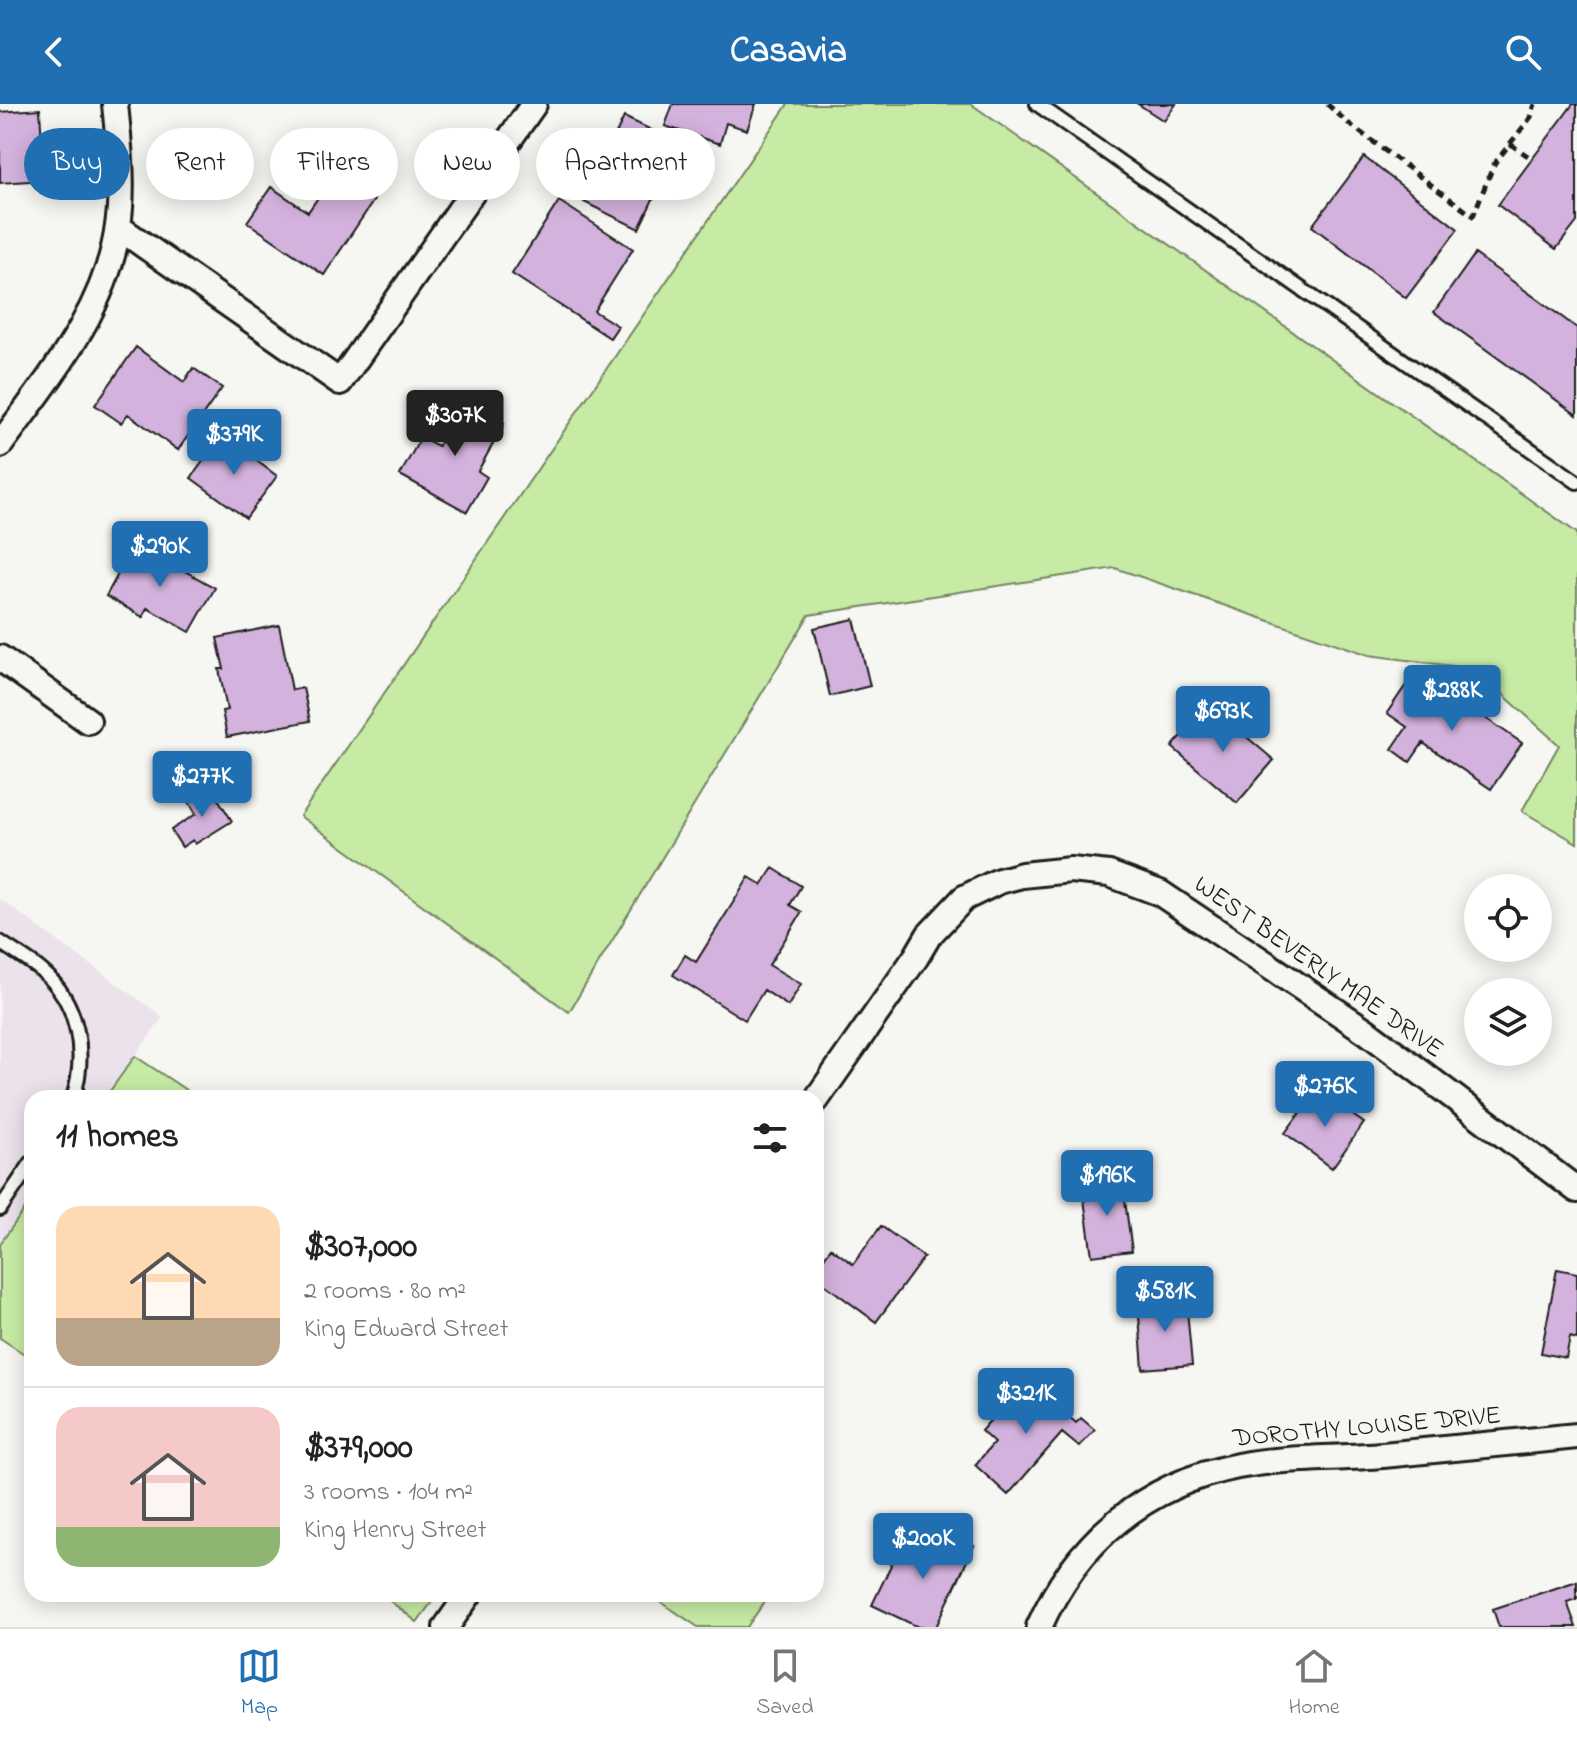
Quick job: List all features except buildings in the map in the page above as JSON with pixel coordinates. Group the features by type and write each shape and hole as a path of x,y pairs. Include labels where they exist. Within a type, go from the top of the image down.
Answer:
{"street":[{"path":"0,445 79,331 111,260 118,227 121,186 115,104"},
{"path":"118,227 340,382 534,104"},
{"path":"0,658 88,721"},
{"name":"WEST BEVERLY MAE DRIVE","path":"823,1090 929,935 964,898 999,881 1022,875 1071,870 1109,874 1160,893 1366,1031 1577,1190"},
{"name":"DOROTHY LOUISE DRIVE","path":"1039,1627 1059,1587 1093,1543 1135,1506 1184,1480 1238,1466 1577,1436"},
{"path":"446,1627 463,1602"}],"lane":[{"path":"1037,104 1577,482"},
{"path":"0,942 42,971 65,999 74,1016 81,1059 76,1090"},
{"path":"0,1209 24,1174"}],"path":[{"path":"1327,104 1473,216 1494,164 1531,117 1535,104"},
{"path":"1510,144 1528,156"}],"shaded area":[{"path":"0,899 163,1017 111,1090 24,1090 24,1210 0,1244"}],"green space":[{"path":"788,104 971,104 1577,533 1577,843 1522,811 1559,745 1475,669 1369,655 1115,568 809,615 569,1012 300,816"},
{"path":"135,1056 186,1090 111,1090"},
{"path":"24,1210 24,1354 0,1338 0,1244"},
{"path":"391,1602 432,1602 417,1622"},
{"path":"661,1602 764,1602 747,1627 698,1627"}]}
